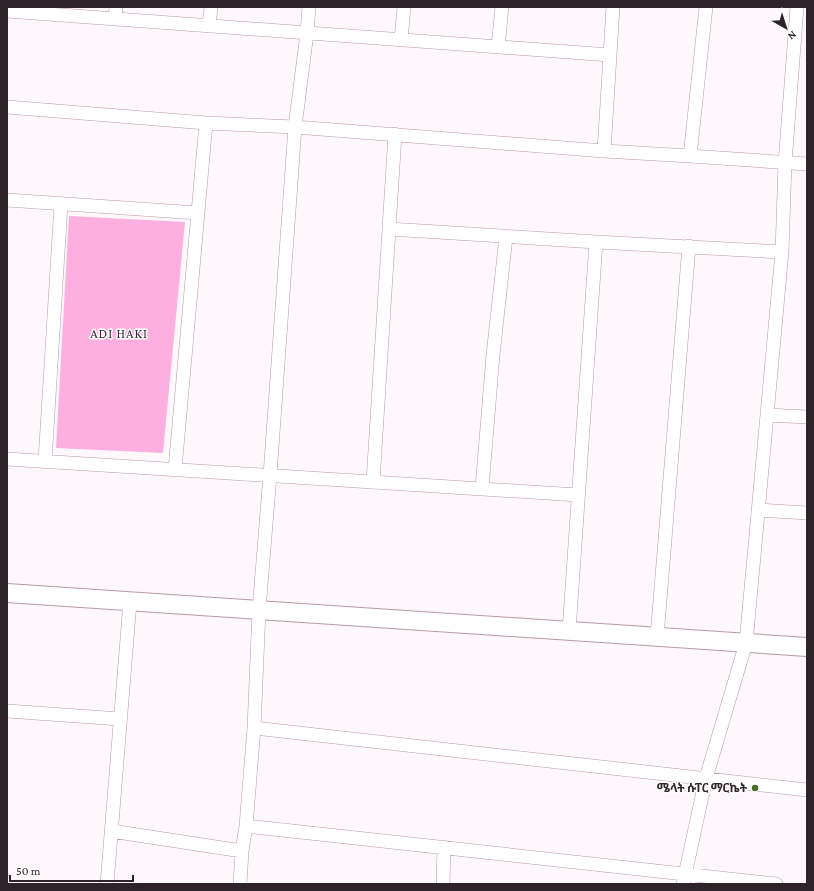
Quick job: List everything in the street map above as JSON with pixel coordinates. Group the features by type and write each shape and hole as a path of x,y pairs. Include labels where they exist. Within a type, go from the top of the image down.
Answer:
{"street":[{"path":"209,26 211,7"},
{"path":"240,884 254,728 259,610 295,127 309,7"},
{"path":"400,40 404,7"},
{"path":"498,47 502,7"},
{"path":"604,151 613,7"},
{"path":"690,156 706,7"},
{"path":"684,879 706,778 746,643 782,252 785,163 797,7"},
{"path":"7,11 115,13 209,26 610,55"},
{"path":"7,107 206,123 295,127 604,151 807,164"},
{"path":"175,469 206,123"},
{"path":"372,482 395,134"},
{"path":"7,200 198,213"},
{"path":"45,461 61,204"},
{"path":"389,229 782,252"},
{"path":"482,488 493,355 506,237"},
{"path":"569,631 596,242"},
{"path":"657,637 689,246"},
{"path":"767,414 807,417"},
{"path":"7,459 578,495"},
{"path":"758,510 807,513"},
{"path":"7,593 807,647"},
{"path":"107,884 130,602"},
{"path":"7,711 120,719"},
{"path":"254,728 807,790"},
{"path":"246,826 444,847 684,879 776,884"},
{"path":"111,831 242,851"},
{"path":"443,884 444,847"}],"shaded area":[{"path":"69,216 185,222 163,453 56,448"}],"place":[{"name":"ሜላት ሱፐር ማርኬት","path":"755,788"}],"district":[{"name":"ADI HAKI","path":"119,333"}]}
